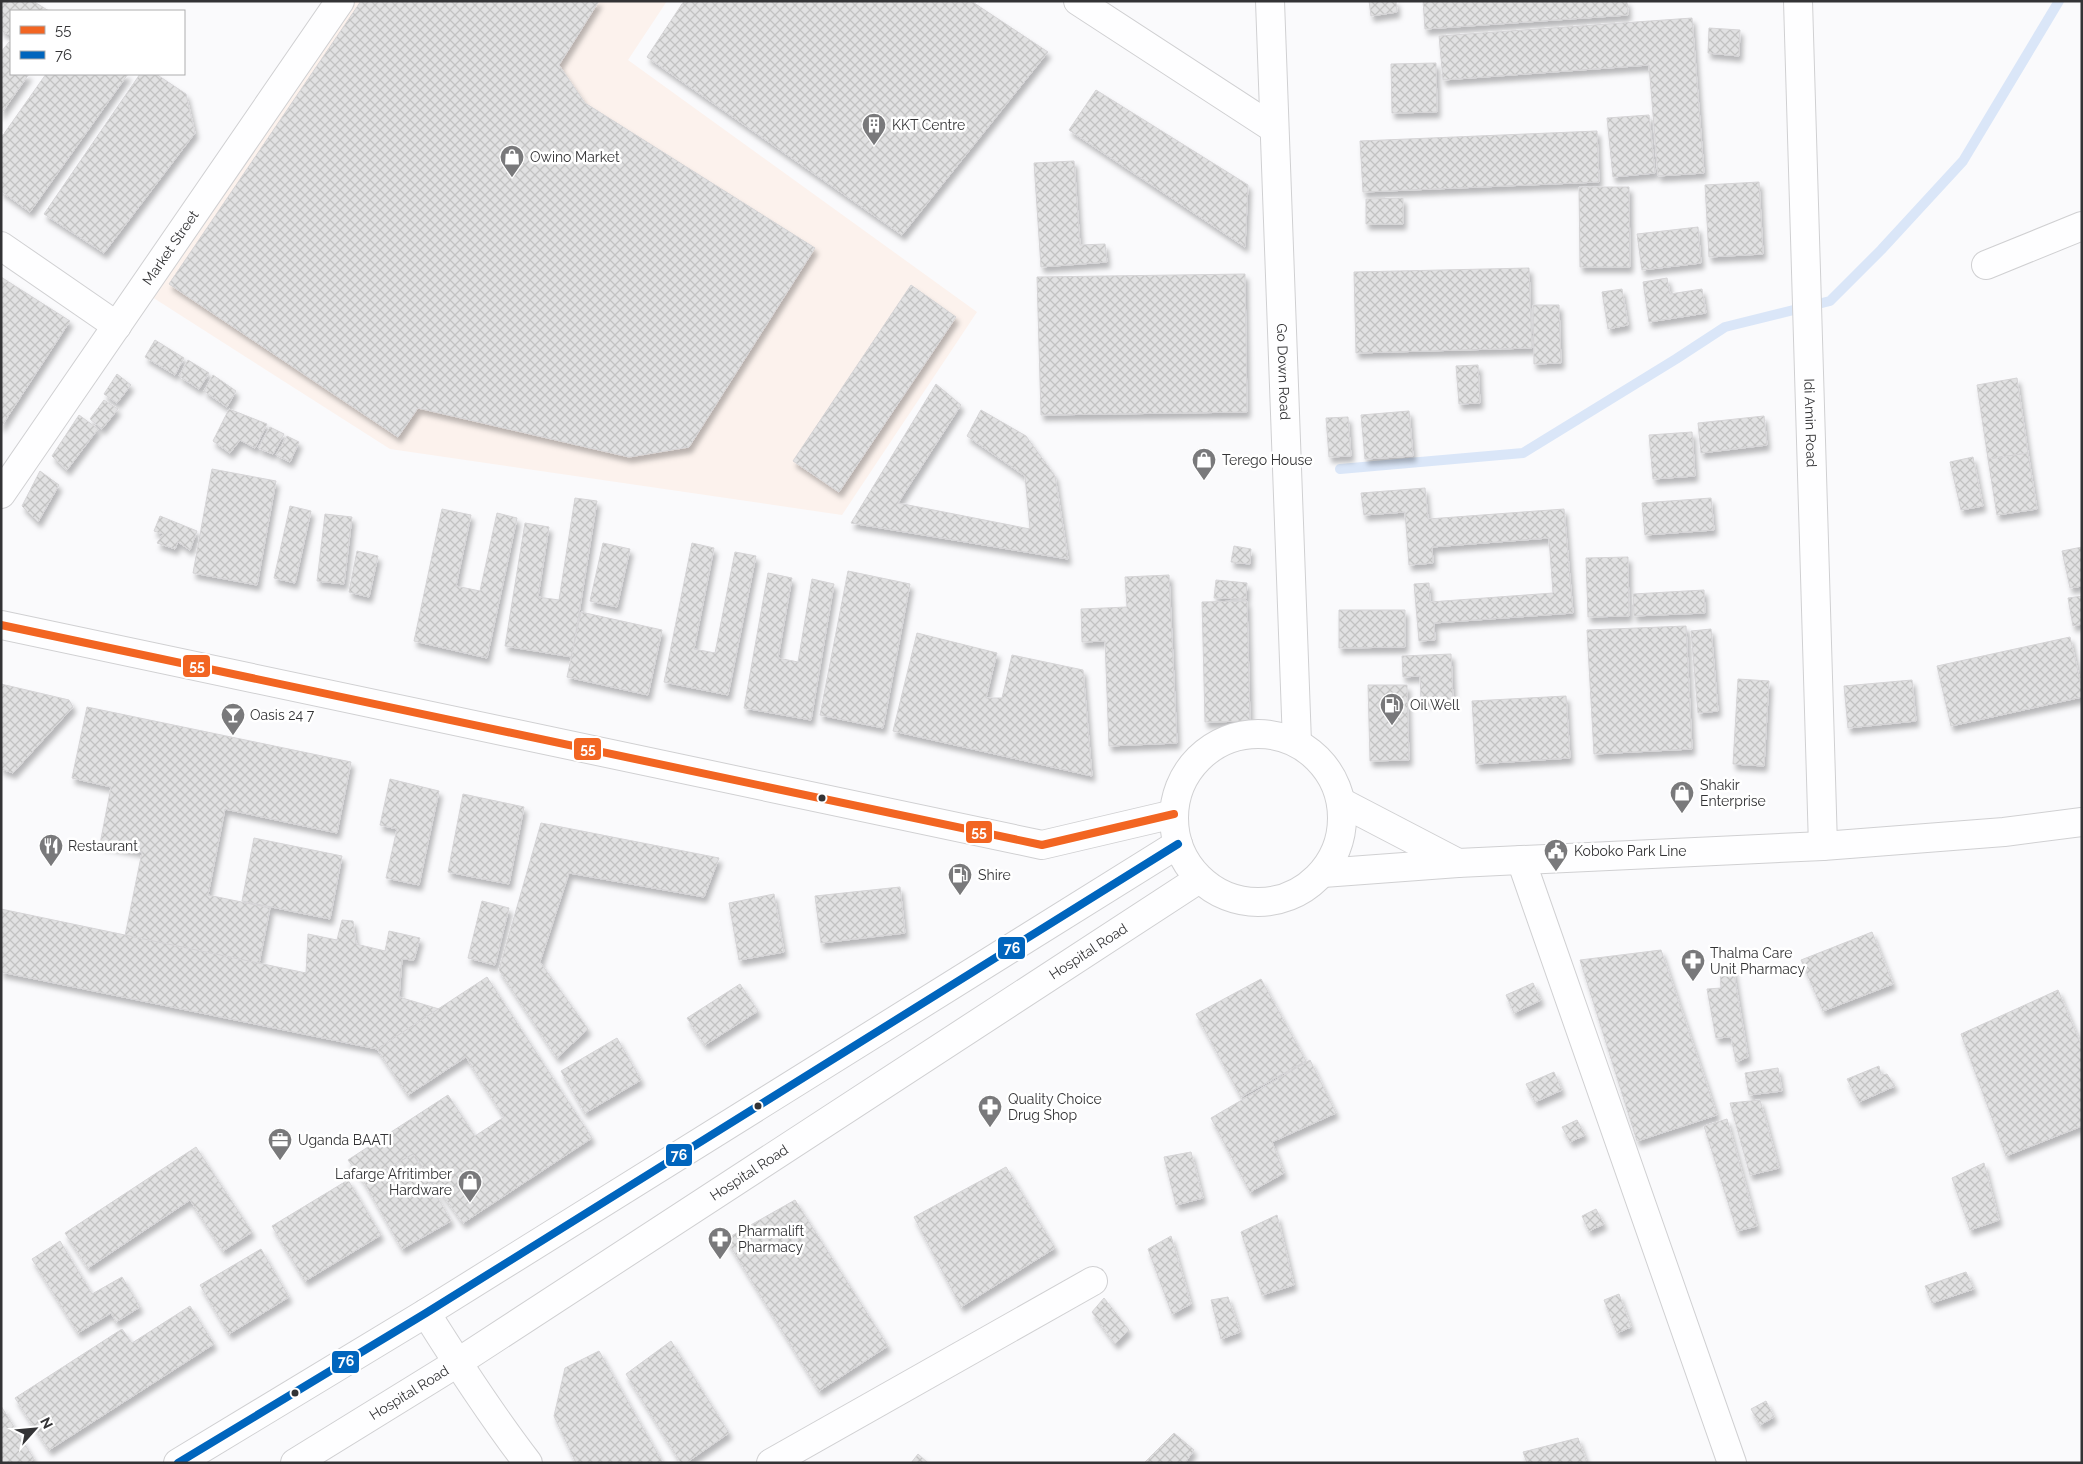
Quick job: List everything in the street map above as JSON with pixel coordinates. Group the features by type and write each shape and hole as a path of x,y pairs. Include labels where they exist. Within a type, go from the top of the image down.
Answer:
{"main road":[{"name":"Market Street","path":"1,494 340,1"},
{"path":"1078,1 1274,128"},
{"name":"Go Down Road","path":"1270,1 1297,743"},
{"name":"Idi Amin Road","path":"1798,1 1823,846"},
{"path":"1986,265 2082,226"},
{"path":"1,246 117,326"},
{"path":"1,625 1042,845 1174,814"},
{"path":"1264,734 1297,743 1326,767 1342,802 1340,840 1323,873 1296,894 1262,903 1229,897 1199,878 1187,863 1178,844 1174,814 1182,781 1202,754 1231,738 1264,734"},
{"path":"1342,802 1458,864"},
{"path":"1323,873 1521,860 1823,846 2004,832 2082,822"},
{"path":"178,1463 426,1313 1178,844"},
{"path":"1521,860 1732,1463"},
{"name":"Hospital Road","path":"295,1463 457,1364 1199,878"},
{"path":"771,1463 1093,1281"},
{"path":"426,1313 457,1364 528,1463"}],"shaded area":[{"name":"Owino Market","path":"352,1 667,1 628,60 977,312 842,515 390,449 152,297"}],"building":[{"path":"1,1 33,1 47,10 10,10 10,35 1,30"},
{"name":"Owino Market","path":"361,1 599,1 559,65 585,103 815,248 689,447 629,457 418,408 398,437 169,284"},
{"name":"KKT Centre","path":"684,1 971,1 1048,52 902,235 647,57"},
{"path":"1369,1 1396,1 1397,12 1371,16"},
{"path":"1423,1 1627,1 1628,15 1425,29"},
{"path":"1692,18 1704,173 1658,176 1649,65 1443,80 1439,36"},
{"path":"1709,28 1740,30 1739,56 1708,53"},
{"path":"9,42 10,75 28,75 1,114 1,52"},
{"path":"1436,63 1437,112 1392,113 1391,64"},
{"path":"45,75 127,75 30,212 1,191 1,138"},
{"path":"139,75 158,75 186,94 195,133 104,253 44,214"},
{"path":"1096,90 1248,185 1245,247 1069,130"},
{"path":"1649,115 1655,173 1613,177 1607,118"},
{"path":"1597,131 1599,182 1363,192 1360,141"},
{"path":"1074,161 1080,245 1105,244 1107,262 1041,267 1034,163"},
{"path":"1759,182 1763,254 1709,257 1705,185"},
{"path":"1579,187 1629,187 1630,267 1580,267"},
{"path":"1403,198 1403,224 1366,224 1366,199"},
{"path":"1698,227 1701,263 1642,270 1637,234"},
{"path":"1529,268 1532,348 1356,353 1354,272"},
{"path":"1245,274 1247,412 1041,415 1037,277"},
{"path":"1,277 70,321 1,427"},
{"path":"1667,278 1670,294 1702,289 1706,313 1649,322 1643,282"},
{"path":"911,285 956,317 839,492 793,461"},
{"path":"1622,289 1628,325 1608,329 1602,292"},
{"path":"1533,305 1559,305 1561,363 1534,364"},
{"path":"155,340 184,358 175,375 145,357"},
{"path":"188,360 209,373 199,389 179,376"},
{"path":"1478,365 1480,403 1459,404 1456,366"},
{"path":"117,374 131,385 117,403 104,394"},
{"path":"213,375 236,391 227,407 204,391"},
{"path":"2017,378 2028,453 1988,459 1977,385"},
{"path":"936,384 961,405 898,503 1030,529 1025,476 967,436 981,410 1026,436 1055,476 1068,559 851,523"},
{"path":"104,400 118,409 102,429 90,419"},
{"path":"229,409 267,424 255,448 240,440 230,453 213,441"},
{"path":"1409,411 1413,456 1365,459 1361,415"},
{"path":"79,415 98,429 67,470 52,456"},
{"path":"1764,416 1767,445 1701,453 1698,423"},
{"path":"1348,417 1351,456 1329,457 1326,418"},
{"path":"270,427 284,434 273,454 258,448"},
{"path":"1692,432 1695,476 1653,479 1649,435"},
{"path":"287,436 299,442 290,462 276,455"},
{"path":"2028,453 2037,509 1997,515 1988,459"},
{"path":"1973,457 1983,506 1961,510 1950,462"},
{"path":"212,469 276,481 257,585 193,573"},
{"path":"40,471 59,485 38,522 22,506"},
{"path":"1425,488 1428,519 1564,509 1573,613 1434,623 1435,640 1419,641 1414,584 1429,583 1430,602 1553,593 1549,538 1432,547 1433,563 1409,565 1405,512 1364,515 1361,493"},
{"path":"575,498 597,501 572,657 505,646 525,523 549,527 538,597 559,600"},
{"path":"1711,498 1714,530 1645,535 1642,503"},
{"path":"290,506 311,511 295,583 274,578"},
{"path":"442,509 471,515 456,586 480,591 497,513 517,518 487,658 414,641"},
{"path":"325,514 352,517 344,584 317,581"},
{"path":"160,516 197,531 190,550 178,542 175,549 157,543 163,534 154,531"},
{"path":"603,543 630,549 617,607 590,601"},
{"path":"692,543 714,548 694,649 715,653 735,552 756,556 728,695 664,682"},
{"path":"1234,546 1251,549 1250,564 1231,562"},
{"path":"2082,547 2082,586 2070,588 2062,551"},
{"path":"357,551 378,556 369,597 349,592"},
{"path":"1628,557 1629,616 1588,617 1586,558"},
{"path":"848,571 910,584 883,728 820,715"},
{"path":"768,573 792,578 778,658 798,662 812,579 834,584 811,720 744,708"},
{"path":"1169,575 1177,743 1109,746 1105,641 1082,642 1081,609 1127,607 1125,577"},
{"path":"1216,580 1247,583 1246,599 1214,598"},
{"path":"1704,590 1705,613 1634,616 1633,594"},
{"path":"2082,596 2082,624 2073,626 2068,598"},
{"path":"1247,601 1250,721 1205,722 1202,602"},
{"path":"1339,610 1405,610 1405,647 1339,648"},
{"path":"581,612 662,630 648,695 567,677"},
{"path":"1686,626 1692,749 1594,754 1587,630"},
{"path":"1711,629 1718,711 1698,713 1691,631"},
{"path":"917,633 997,653 986,698 1002,698 1012,655 1083,670 1092,776 893,731"},
{"path":"2070,637 2082,689 2082,697 1951,726 1937,666"},
{"path":"1451,654 1453,700 1421,702 1420,676 1403,677 1402,656"},
{"path":"1738,679 1769,681 1764,766 1733,764"},
{"path":"1912,680 1916,721 1848,728 1844,686"},
{"path":"1,684 69,700 73,707 13,773 1,769"},
{"path":"1368,685 1407,685 1409,760 1370,761"},
{"path":"1566,696 1570,758 1476,764 1472,701"},
{"path":"87,707 351,762 337,833 225,809 208,895 270,908 259,964 125,936 142,852 100,844 111,787 72,778"},
{"path":"390,779 439,791 419,885 386,878 397,829 380,825"},
{"path":"463,794 524,807 509,884 448,872"},
{"path":"541,823 719,858 704,897 569,873 540,962 588,1029 557,1058 499,970"},
{"path":"254,838 342,856 330,919 242,901"},
{"path":"900,887 905,933 821,943 815,896"},
{"path":"774,894 784,952 739,960 729,903"},
{"path":"482,901 509,908 495,965 468,958"},
{"path":"1,909 306,973 308,934 337,940 342,920 353,921 356,944 385,951 389,931 420,938 414,960 402,959 399,997 439,1009 377,1049 1,972"},
{"path":"1872,932 1893,984 1823,1011 1801,960"},
{"path":"1661,950 1717,1115 1637,1141 1580,960"},
{"path":"1733,968 1748,1057 1736,1062 1731,1037 1716,1038 1707,989 1721,988 1720,970"},
{"path":"487,977 592,1138 463,1223 413,1154 364,1182 348,1160 448,1095 475,1136 504,1117 466,1057 408,1095 377,1049"},
{"path":"1261,979 1306,1061 1241,1097 1196,1014"},
{"path":"1533,983 1541,1000 1514,1013 1506,995"},
{"path":"740,984 758,1011 705,1045 687,1018"},
{"path":"2058,990 2082,1047 2082,1126 2006,1156 1961,1034"},
{"path":"617,1038 641,1080 585,1113 561,1071"},
{"path":"1310,1060 1336,1113 1272,1142 1284,1173 1250,1192 1211,1118"},
{"path":"1879,1066 1881,1075 1887,1074 1895,1086 1859,1102 1847,1079"},
{"path":"1778,1068 1782,1091 1749,1095 1745,1073"},
{"path":"1554,1072 1562,1090 1535,1102 1526,1084"},
{"path":"1760,1100 1779,1168 1750,1175 1730,1103"},
{"path":"1727,1119 1757,1226 1737,1231 1704,1126"},
{"path":"1577,1120 1585,1135 1570,1142 1562,1127"},
{"path":"196,1147 252,1232 223,1251 190,1200 88,1268 65,1233"},
{"path":"1191,1152 1203,1198 1176,1205 1164,1157"},
{"path":"413,1154 451,1221 402,1249 364,1182"},
{"path":"1984,1163 1999,1220 1970,1230 1952,1178"},
{"path":"1006,1167 1055,1248 961,1307 914,1217"},
{"path":"348,1180 381,1235 305,1281 272,1226"},
{"path":"795,1200 888,1346 819,1391 726,1239"},
{"path":"1596,1209 1604,1224 1589,1231 1582,1216"},
{"path":"1277,1215 1294,1285 1262,1295 1241,1232"},
{"path":"1171,1236 1191,1304 1172,1314 1148,1249"},
{"path":"60,1241 92,1294 122,1277 140,1307 116,1322 111,1313 78,1333 32,1259"},
{"path":"261,1249 289,1297 229,1334 200,1285"},
{"path":"1966,1272 1974,1289 1932,1303 1925,1286"},
{"path":"1619,1294 1631,1327 1617,1333 1604,1300"},
{"path":"1228,1297 1240,1332 1221,1339 1211,1300"},
{"path":"1104,1298 1129,1330 1115,1344 1092,1312"},
{"path":"190,1306 214,1344 49,1450 15,1398 122,1329 132,1343"},
{"path":"671,1341 729,1433 686,1463 681,1463 626,1374"},
{"path":"599,1351 663,1463 576,1463 554,1416 565,1368"},
{"path":"1766,1401 1774,1417 1760,1425 1751,1409"},
{"path":"1,1406 34,1459 28,1463 1,1463"},
{"path":"1174,1433 1194,1450 1185,1463 1144,1463"},
{"path":"1578,1438 1587,1463 1527,1463 1523,1452"},
{"path":"918,1454 928,1463 911,1463"}],"waterway":[{"path":"1340,469 1523,453 1725,327 1830,301 1881,250 1963,161 2059,1"}],"transit line":[{"name":"55","path":"1,625 1042,845 1174,814"},
{"name":"76","path":"178,1463 426,1313 1178,844"}],"place":[{"name":"KKT Centre","path":"874,146"},
{"name":"Owino Market","path":"512,178"},
{"name":"Terego House","path":"1204,481"},
{"name":"Oil Well","path":"1392,726"},
{"name":"Oasis 24 7","path":"233,736"},
{"name":"Shakir Enterprise","path":"1682,814"},
{"name":"Restaurant","path":"51,867"},
{"name":"Koboko Park Line","path":"1556,872"},
{"name":"Shire","path":"960,896"},
{"name":"Thalma Care Unit Pharmacy","path":"1693,982"},
{"name":"Quality Choice Drug Shop","path":"990,1128"},
{"name":"Uganda BAATI","path":"280,1161"},
{"name":"Lafarge Afritimber Hardware","path":"470,1203"},
{"name":"Pharmalift Pharmacy","path":"720,1260"}]}
